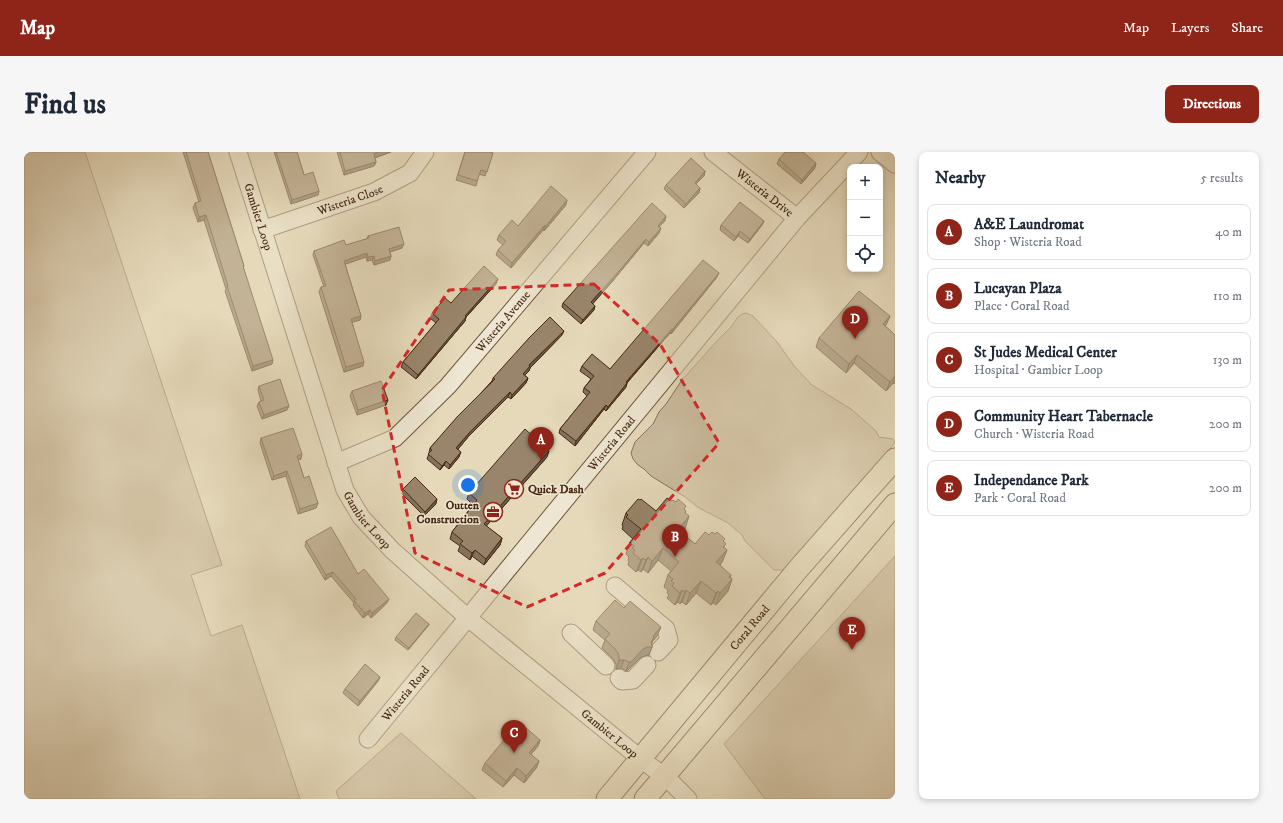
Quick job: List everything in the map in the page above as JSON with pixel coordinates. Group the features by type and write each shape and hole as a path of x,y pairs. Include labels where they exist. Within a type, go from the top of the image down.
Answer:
{"main road":[{"name":"Coral Road","path":"607,799 799,568 895,459"},
{"path":"645,799 895,504"},
{"path":"799,568 823,588"}],"street":[{"name":"Gambier Loop","path":"238,152 345,490 361,517 392,550 468,618 664,776 688,799"},
{"name":"Wisteria Close","path":"262,230 374,192 410,173 425,152"},
{"name":"Wisteria Avenue","path":"336,463 395,438 448,386 647,152"},
{"name":"Wisteria Drive","path":"713,152 797,218"},
{"name":"Wisteria Road","path":"368,739 797,218 859,152"},
{"path":"880,152 895,164"},
{"path":"615,586 666,629 669,640 633,680 622,681 619,678"},
{"path":"571,633 606,666"}],"highlighted area":[{"path":"594,284 660,344 719,443 605,573 527,607 415,553 382,390 449,290"}],"shaded area":[{"path":"24,152 85,152 222,565 191,575 211,636 242,625 300,799 24,799"},
{"path":"746,313 753,316 777,342 795,367 812,385 851,409 876,431 879,437 893,439 895,442 862,480 795,565 781,570 774,570 745,541 742,535 728,523 699,508 685,497 651,476 638,465 633,459 631,453 635,442 653,424 659,412 682,380 731,327 737,318"},
{"path":"895,556 895,799 765,799 724,744"},
{"path":"401,733 476,799 339,799 336,791"}],"building":[{"path":"186,152 208,152 273,360 253,366 206,215 199,217 195,203 201,201"},
{"path":"276,152 297,152 304,175 313,172 319,191 292,200"},
{"path":"340,152 379,152 374,154 376,162 345,171"},
{"path":"465,152 493,153 487,172 481,170 477,181 458,175"},
{"path":"785,152 803,152 816,163 802,180 779,159"},
{"path":"691,158 705,171 695,183 700,188 686,204 666,185"},
{"path":"551,186 567,200 546,226 545,225 512,263 498,250 506,241 499,235 512,220 518,226"},
{"path":"740,202 764,221 750,239 740,231 736,237 721,225"},
{"path":"652,203 666,216 658,226 661,228 649,242 646,239 591,302 595,306 583,320 563,303"},
{"path":"399,227 404,244 389,249 391,256 375,261 374,256 368,257 367,253 344,261 361,316 351,319 364,362 346,367 321,287 326,286 314,251 344,240 346,245 369,238 368,236"},
{"path":"703,260 719,273 673,329 626,382 627,383 608,407 606,405 576,441 560,429 590,392 584,388 594,376 582,366 592,354 610,369"},
{"path":"484,266 498,279 465,316 466,317 418,375 403,362 439,319 432,313 445,298 451,303"},
{"path":"859,291 890,316 883,324 895,335 895,376 890,382 857,355 849,364 819,338"},
{"path":"550,317 564,331 529,365 530,366 523,374 528,378 512,395 510,392 456,448 461,452 450,465 446,461 442,466 428,454 432,450 430,448 457,417 495,379 493,378"},
{"path":"280,379 289,406 264,415 259,402 264,400 259,386"},
{"path":"381,381 388,400 358,410 352,391"},
{"path":"293,428 302,454 297,456 304,478 309,476 318,503 300,509 287,471 274,476 261,438"},
{"path":"525,429 549,451 484,524 502,538 486,559 475,550 472,553 460,544 463,541 452,532 477,500 469,493"},
{"path":"415,477 437,499 425,512 403,489"},
{"path":"667,498 676,502 678,499 686,506 684,509 686,511 685,513 689,516 678,530 695,544 705,532 709,535 712,532 715,534 717,532 725,539 723,541 726,544 723,547 727,550 716,562 731,575 729,577 732,579 720,593 718,591 716,593 701,581 690,593 686,590 685,592 682,590 680,593 672,586 674,583 671,581 673,579 668,575 679,562 663,548 652,561 648,557 646,560 643,558 641,560 633,553 635,550 632,548 634,546 630,542 641,529 626,517 628,515 626,513 638,499 641,499 656,511"},
{"path":"331,527 358,574 364,569 389,599 372,613 370,610 365,613 354,601 356,599 333,572 326,575 306,541"},
{"path":"615,600 624,608 630,601 661,627 653,636 654,637 651,642 652,647 643,649 631,662 619,660 619,655 616,650 605,639 610,634 596,621"},
{"path":"416,613 429,624 409,648 396,637"},
{"path":"365,664 380,677 360,701 345,689"},
{"path":"519,722 540,740 529,753 539,761 526,776 517,768 506,781 485,763"}],"place":[{"name":"Community Heart Tabernacle","path":"855,339"},
{"name":"A&E Laundromat","path":"541,460"},
{"name":"Quick Dash","path":"514,489"},
{"name":"Outten Construction","path":"493,512"},
{"name":"Lucayan Plaza","path":"675,557"},
{"name":"Independance Park","path":"852,650"},
{"name":"St Judes Medical Center","path":"514,753"}]}
